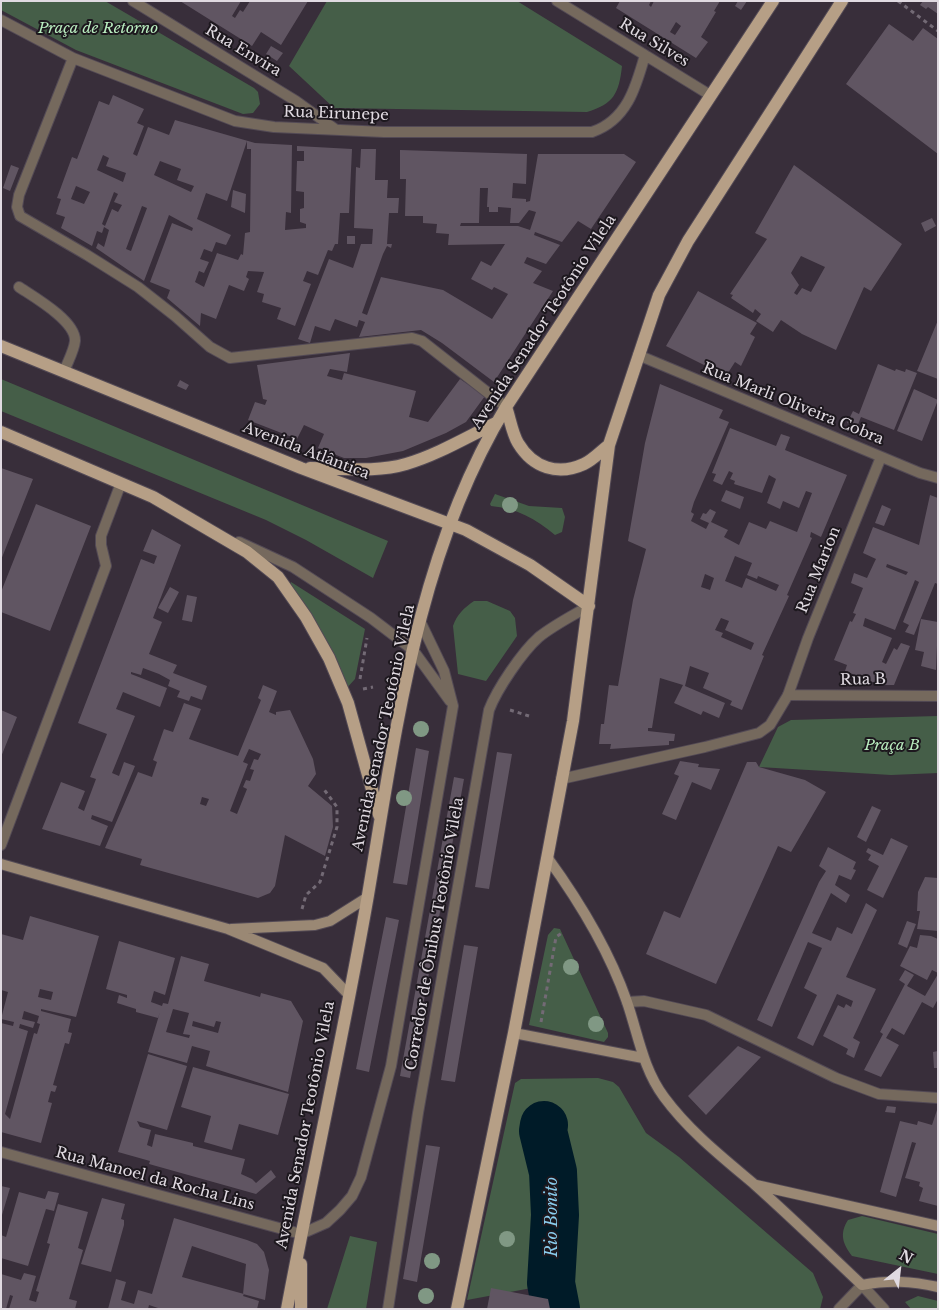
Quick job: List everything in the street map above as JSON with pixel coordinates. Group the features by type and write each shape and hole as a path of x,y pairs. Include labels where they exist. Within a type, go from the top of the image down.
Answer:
{"main road":[{"name":"Avenida Senador Teotônio Vilela","path":"287,1309 368,897 380,818 413,650 449,524 496,423 773,1"},
{"path":"457,1309 514,1033 576,702 608,445 659,295 688,241 842,1"},
{"name":"Avenida Atlântica","path":"1,346 301,468 466,530 530,565 589,606"},
{"path":"506,407 518,442 528,456 542,466 561,471 585,464 608,445"},
{"path":"301,468 373,469 404,465 431,455 496,423"},
{"path":"1,432 122,483 200,523 247,552 278,577 306,618 329,658 348,703 380,818"},
{"path":"301,1234 301,1309"}],"street":[{"name":"Rua Envira","path":"133,1 296,101 336,130"},
{"name":"Rua Silves","path":"557,1 710,95"},
{"name":"Rua Eirunepe","path":"1,20 72,58 235,121 274,127 336,130 592,132 602,129 623,111 632,98 645,55"},
{"path":"72,58 19,194 17,206 20,216 138,287 210,347 230,358 412,338 422,341 506,407"},
{"path":"19,287 47,305 70,327 75,340 64,372"},
{"name":"Rua Marli Oliveira Cobra","path":"638,355 881,457 938,478"},
{"name":"Rua Marion","path":"788,695 808,638 881,457"},
{"path":"1,845 106,566 101,536 122,483"},
{"path":"200,523 293,567 356,607 413,650 453,706"},
{"name":"Corredor de Ônibus Teotônio Vilela","path":"388,1309 418,1113 489,710 493,700 510,675 538,638 589,606"},
{"name":"Corredor de Ônibus Teotônio Vilela","path":"301,1234 326,1223 352,1196 366,1158 391,1066 453,706 444,671 420,622"},
{"path":"561,779 714,745 759,733 770,725 788,695"},
{"name":"Rua B","path":"788,695 938,696"},
{"path":"547,857 582,908 627,1002 643,1058 663,1097 691,1129 755,1185 862,1285 884,1309"},
{"path":"1,864 228,929 323,968 337,980 348,994"},
{"path":"228,929 315,925 330,921 368,897"},
{"path":"627,1002 644,1001 706,1015 836,1078 880,1094 938,1098"},
{"path":"514,1033 643,1058"},
{"name":"Rua Manoel da Rocha Lins","path":"1,1152 301,1234"},
{"path":"755,1185 938,1226"},
{"path":"839,1309 862,1285 884,1281 908,1281 938,1286"}],"path":[{"path":"898,1 938,31"},
{"path":"359,681 367,637"},
{"path":"510,710 528,716"},
{"path":"302,911 306,895 320,882 337,827 337,807 323,788"},
{"path":"540,1027 556,937 562,933"}],"green space":[{"name":"Praça de Retorno","path":"1,1 105,1 254,88 258,92 260,104 253,113 243,114 76,50 1,10"},
{"path":"327,1 517,1 622,66 617,90 609,101 587,112 334,108 289,66"},
{"path":"1,379 388,541 373,578 266,520 1,411"},
{"path":"495,494 529,506 562,508 565,517 562,532 555,535 525,515 509,509 491,506 490,504"},
{"path":"291,582 365,629 355,679 346,689 291,586"},
{"path":"474,601 487,601 510,611 515,618 517,636 486,681 458,674 453,626 461,612"},
{"name":"Praça B","path":"938,716 938,773 891,775 759,767 778,727 791,720"},
{"path":"554,928 560,929 608,1033 608,1037 604,1042 529,1025 548,935"},
{"path":"598,1078 613,1082 619,1087 646,1133 679,1157 813,1273 823,1297 820,1309 544,1309 537,1287 467,1300 515,1083 521,1079"},
{"path":"862,1216 938,1234 938,1274 852,1256 843,1239 845,1225 848,1220"},
{"path":"350,1236 377,1242 366,1309 327,1309"},
{"path":"918,1296 938,1301 938,1309 911,1309 905,1302"}],"building":[{"path":"180,1 241,1 232,16 235,18 240,10 243,12 250,1 308,1 281,45 261,32 252,46"},
{"path":"620,1 651,1 649,5 651,7 654,1 720,1 714,11 716,12 701,37 708,42 696,58 616,8","holes":["676,22 681,26 675,35 670,32"]},
{"path":"738,1 747,1 741,10 735,6"},
{"path":"923,1 938,1 938,14 928,7 926,9 920,5"},
{"path":"889,24 913,41 923,28 938,39 938,154 846,84"},
{"path":"271,46 283,53 277,61 266,54"},
{"path":"113,95 144,109 137,123 144,126 133,154 137,156 148,127 169,135 175,120 255,143 292,145 291,213 286,212 285,230 306,228 306,224 300,222 300,209 304,208 304,192 296,191 297,161 304,161 304,151 297,151 297,146 352,149 349,213 340,213 338,244 335,244 332,251 328,250 318,275 307,271 303,281 311,284 295,326 277,319 281,308 262,302 264,294 257,292 264,272 248,271 246,277 249,279 244,291 229,285 216,319 201,313 200,326 167,298 170,290 150,282 172,223 192,231 193,228 169,215 144,281 96,248 98,243 104,247 109,230 104,227 102,233 97,231 92,246 61,228 65,217 56,214 61,199 57,198 72,157 77,159 99,101 109,105","holes":["247,141 247,149 251,149 250,232 245,233 243,255 241,254 238,260 217,253 204,287 195,282 199,271 204,273 209,262 200,259 204,249 212,252 216,242 226,245 231,235 197,219 206,193 227,201","103,155 109,158 106,166 126,173 123,182 97,170","160,161 181,169 177,180 194,186 191,192 154,175","76,186 90,192 84,204 71,199","114,192 118,194 114,202 122,205 118,212 112,209 105,226 102,224","142,206 147,208 131,251 126,249"]},
{"path":"361,149 376,149 375,180 388,180 387,198 399,198 398,213 389,213 387,244 392,244 391,248 387,246 383,254 362,313 367,315 381,277 443,290 492,319 508,294 494,287 492,290 471,279 481,261 491,266 505,244 448,245 449,234 436,233 437,224 423,223 423,216 405,216 406,179 400,179 400,150 527,154 526,184 513,183 512,198 526,199 526,202 530,201 538,154 624,154 636,162 591,229 578,221 562,242 535,232 534,235 560,245 546,264 527,257 524,263 542,271 533,283 553,291 494,382 442,343 421,330 359,337 365,322 359,320 357,327 335,319 330,331 315,326 310,343 298,339 329,259 353,268 361,244 372,244 373,229 354,228 356,167 360,168","holes":["480,188 488,188 487,207 489,207 489,212 498,212 498,207 511,208 510,223 519,223 529,210 536,212 530,230 518,226 460,226 461,223 479,223"]},
{"path":"11,165 19,168 10,191 3,188"},
{"path":"794,165 902,244 871,291 864,287 836,350 802,334 781,320 773,332 756,321 761,314 755,309 753,313 731,298 733,295 730,294 767,239 755,233","holes":["801,256 825,267 811,292 802,288 797,295 794,293 799,285 791,273"]},
{"path":"233,190 246,194 245,213 231,207"},
{"path":"932,218 936,226 925,232 921,223"},
{"path":"347,236 355,236 355,244 347,244"},
{"path":"698,291 757,323 750,334 755,337 741,366 735,362 726,376 666,346"},
{"path":"938,320 938,379 917,371"},
{"path":"350,353 347,372 330,369 327,376 342,380 344,373 416,391 409,417 428,422 460,379 485,396 466,422 446,433 403,451 366,458 344,458 318,448 324,434 304,425 297,439 248,420 255,402 265,405 267,400 263,399 257,365"},
{"path":"878,364 895,371 896,369 905,372 906,369 917,373 894,430 861,417 857,427 847,423 853,411 859,414"},
{"path":"180,380 189,385 186,390 177,386"},
{"path":"660,384 723,410 719,418 729,422 694,502 691,512 694,514 691,521 706,529 709,523 700,519 703,513 706,514 710,509 716,512 711,522 728,530 724,537 739,545 749,522 766,529 770,521 797,532 812,493 806,491 799,508 783,501 780,509 767,503 776,479 769,475 762,493 734,484 735,481 730,479 733,473 729,471 722,485 713,481 716,474 712,473 730,428 776,446 781,434 790,437 785,450 847,475 821,537 811,532 810,537 812,538 787,595 789,596 762,655 764,656 742,710 730,705 732,701 703,688 709,673 690,666 685,686 725,703 719,718 703,711 701,715 674,703 683,685 660,678 652,728 648,728 648,731 675,734 674,741 669,741 669,745 610,749 611,744 599,744 601,724 604,724 609,685 618,686 633,600 646,549 628,541 645,443","holes":["735,556 752,563 747,575 757,579 758,576 779,585 776,591 746,578 742,588 725,581","705,574 714,578 710,590 701,587","721,618 729,621 725,630 754,643 751,650 721,637 723,633 715,630"]},
{"path":"914,389 938,400 922,441 897,431"},
{"path":"1,468 33,479 1,560"},
{"path":"726,490 744,497 740,509 721,501"},
{"path":"930,495 938,498 938,584 935,583 914,635 905,632 909,625 903,622 919,582 915,580 895,630 865,618 863,626 892,638 882,662 886,664 894,648 897,650 901,643 910,646 894,685 873,685 875,683 845,671 847,665 834,660 850,621 852,622 856,614 853,613 863,588 851,583 854,573 867,578 876,559 863,553 873,527 919,545","holes":["887,564 908,572 906,575 886,567"]},
{"path":"36,504 91,526 50,631 1,612 1,592"},
{"path":"882,505 891,509 884,526 875,523"},
{"path":"152,529 181,545 153,618 162,622 149,654 177,665 173,673 207,686 202,700 191,696 189,701 177,697 180,691 168,686 170,680 159,674 143,668 141,675 131,672 131,674 167,688 160,707 123,692 116,709 135,716 112,773 119,776 124,762 135,766 112,822 92,815 91,819 108,826 100,846 42,829 61,782 85,791 78,808 84,811 96,779 90,777 107,734 78,723 141,559 154,564 157,556 143,551"},
{"path":"170,587 179,592 168,613 158,608"},
{"path":"187,595 197,597 192,622 182,620"},
{"path":"921,619 938,622 936,670 921,666 924,652 915,650"},
{"path":"263,685 277,691 269,712 276,715 276,712 290,710 313,759 316,774 308,786 332,806 333,827 325,856 285,835 275,886 270,893 258,898 140,865 142,859 105,848 138,772 152,777 157,762 153,760 164,729 173,732 184,703 201,709 189,739 238,756 261,700 258,698","holes":["249,749 261,754 258,760 254,759 250,769 254,770 250,781 246,780 243,787 247,789 237,814 230,811 248,764 243,762","202,797 209,799 206,806 200,804"]},
{"path":"1,710 17,717 1,757"},
{"path":"416,748 429,751 407,885 393,883"},
{"path":"497,752 512,754 489,889 475,887"},
{"path":"680,761 699,764 698,767 720,769 711,790 692,782 676,820 662,814 679,776 674,774"},
{"path":"747,762 756,762 759,767 805,780 826,792 791,852 778,846 716,984 646,954 664,911 680,918"},
{"path":"454,777 464,779 410,1078 400,1076"},
{"path":"872,806 881,810 866,842 857,837"},
{"path":"891,838 908,846 883,898 867,890 879,866 868,860 871,855 866,852 868,848 883,855"},
{"path":"828,847 856,862 853,869 856,870 851,880 839,875 835,885 850,895 846,903 831,893 812,933 831,941 837,927 852,934 866,903 877,910 846,977 876,989 853,1038 860,1042 854,1058 846,1054 848,1049 823,1036 838,1005 844,1008 846,1004 851,1007 853,1001 837,994 813,1046 797,1038 817,995 804,988 822,948 808,942 772,1027 757,1020 819,882 826,871 819,866"},
{"path":"925,877 938,878 938,931 917,929 920,911 917,911 918,892"},
{"path":"30,916 99,936 76,1017 41,1009 41,1011 71,1019 68,1032 72,1033 69,1044 65,1043 53,1085 57,1086 55,1092 51,1091 48,1102 52,1103 41,1143 1,1132 1,1023 13,1026 14,1022 1,1019 8,992 1,990 1,934 23,940","holes":["40,989 53,992 51,1000 38,997","24,1011 39,1016 37,1023 40,1024 37,1034 34,1033 10,1119 5,1114 28,1031 19,1028 20,1024 33,1028 35,1022 22,1019"]},
{"path":"386,917 399,920 369,1072 356,1069"},
{"path":"907,921 916,924 907,948 898,944"},
{"path":"920,935 938,939 938,973 932,970 927,980 900,966 910,946 917,948"},
{"path":"119,941 175,958 165,995 154,991 151,1002 162,1006 163,1003 168,1004 181,956 209,964 204,981 260,997 261,993 291,1001 303,1021 288,1092 206,1066 210,1051 192,1046 187,1063 148,1052 160,1012 158,1018 136,1012 136,1009 117,1003 119,995 127,998 127,995 106,989","holes":["173,1009 189,1013 183,1034 190,1035 189,1038 166,1032","193,1021 214,1027 216,1021 221,1022 218,1033 192,1026"]},
{"path":"464,945 478,947 455,1082 441,1080"},
{"path":"905,970 914,975 907,986 925,996 938,974 938,999 933,1008 922,1002 904,1035 892,1028 886,1038 899,1045 881,1077 864,1070 883,1034 880,1032 905,984 899,980"},
{"path":"738,1046 761,1057 706,1115 688,1096"},
{"path":"938,1051 938,1068 934,1068 933,1052"},
{"path":"148,1054 187,1066 167,1130 137,1121 140,1127 151,1130 147,1145 152,1147 155,1134 193,1143 193,1146 245,1159 241,1174 256,1183 271,1170 276,1177 256,1194 149,1164 150,1161 118,1152"},
{"path":"193,1067 289,1094 278,1135 239,1124 232,1150 204,1142 211,1116 181,1107"},
{"path":"887,1106 896,1107 895,1113 885,1112"},
{"path":"938,1107 938,1206 919,1201 923,1188 919,1186 920,1182 905,1178 916,1143 912,1142 896,1197 880,1192 900,1121 917,1125 918,1121 932,1125"},
{"path":"426,1145 440,1147 417,1282 403,1279"},
{"path":"1,1186 10,1188 2,1215 1,1215"},
{"path":"48,1191 59,1193 54,1211 46,1209 28,1266 1,1258 1,1235 6,1237 19,1192 45,1199"},
{"path":"102,1198 125,1204 121,1219 124,1220 124,1225 111,1272 81,1264"},
{"path":"58,1204 88,1212 78,1248 83,1250 69,1299 77,1301 75,1309 9,1309 13,1296 10,1295 6,1309 1,1309 1,1274 21,1280 24,1273 36,1276 29,1300 36,1302 39,1292 36,1291 50,1244 47,1243"},
{"path":"174,1218 257,1244 264,1252 269,1270 265,1300 244,1294 243,1296 259,1301 257,1309 161,1309 149,1305 148,1309 108,1309 116,1279 126,1282 121,1300 134,1304 138,1290 152,1294","holes":["192,1246 246,1264 243,1294 182,1277"]},
{"path":"491,1288 548,1299 550,1309 487,1309"}],"waterway":[{"name":"Rio Bonito","path":"544,1125 543,1131 553,1172 555,1215 551,1283 556,1309"}]}
